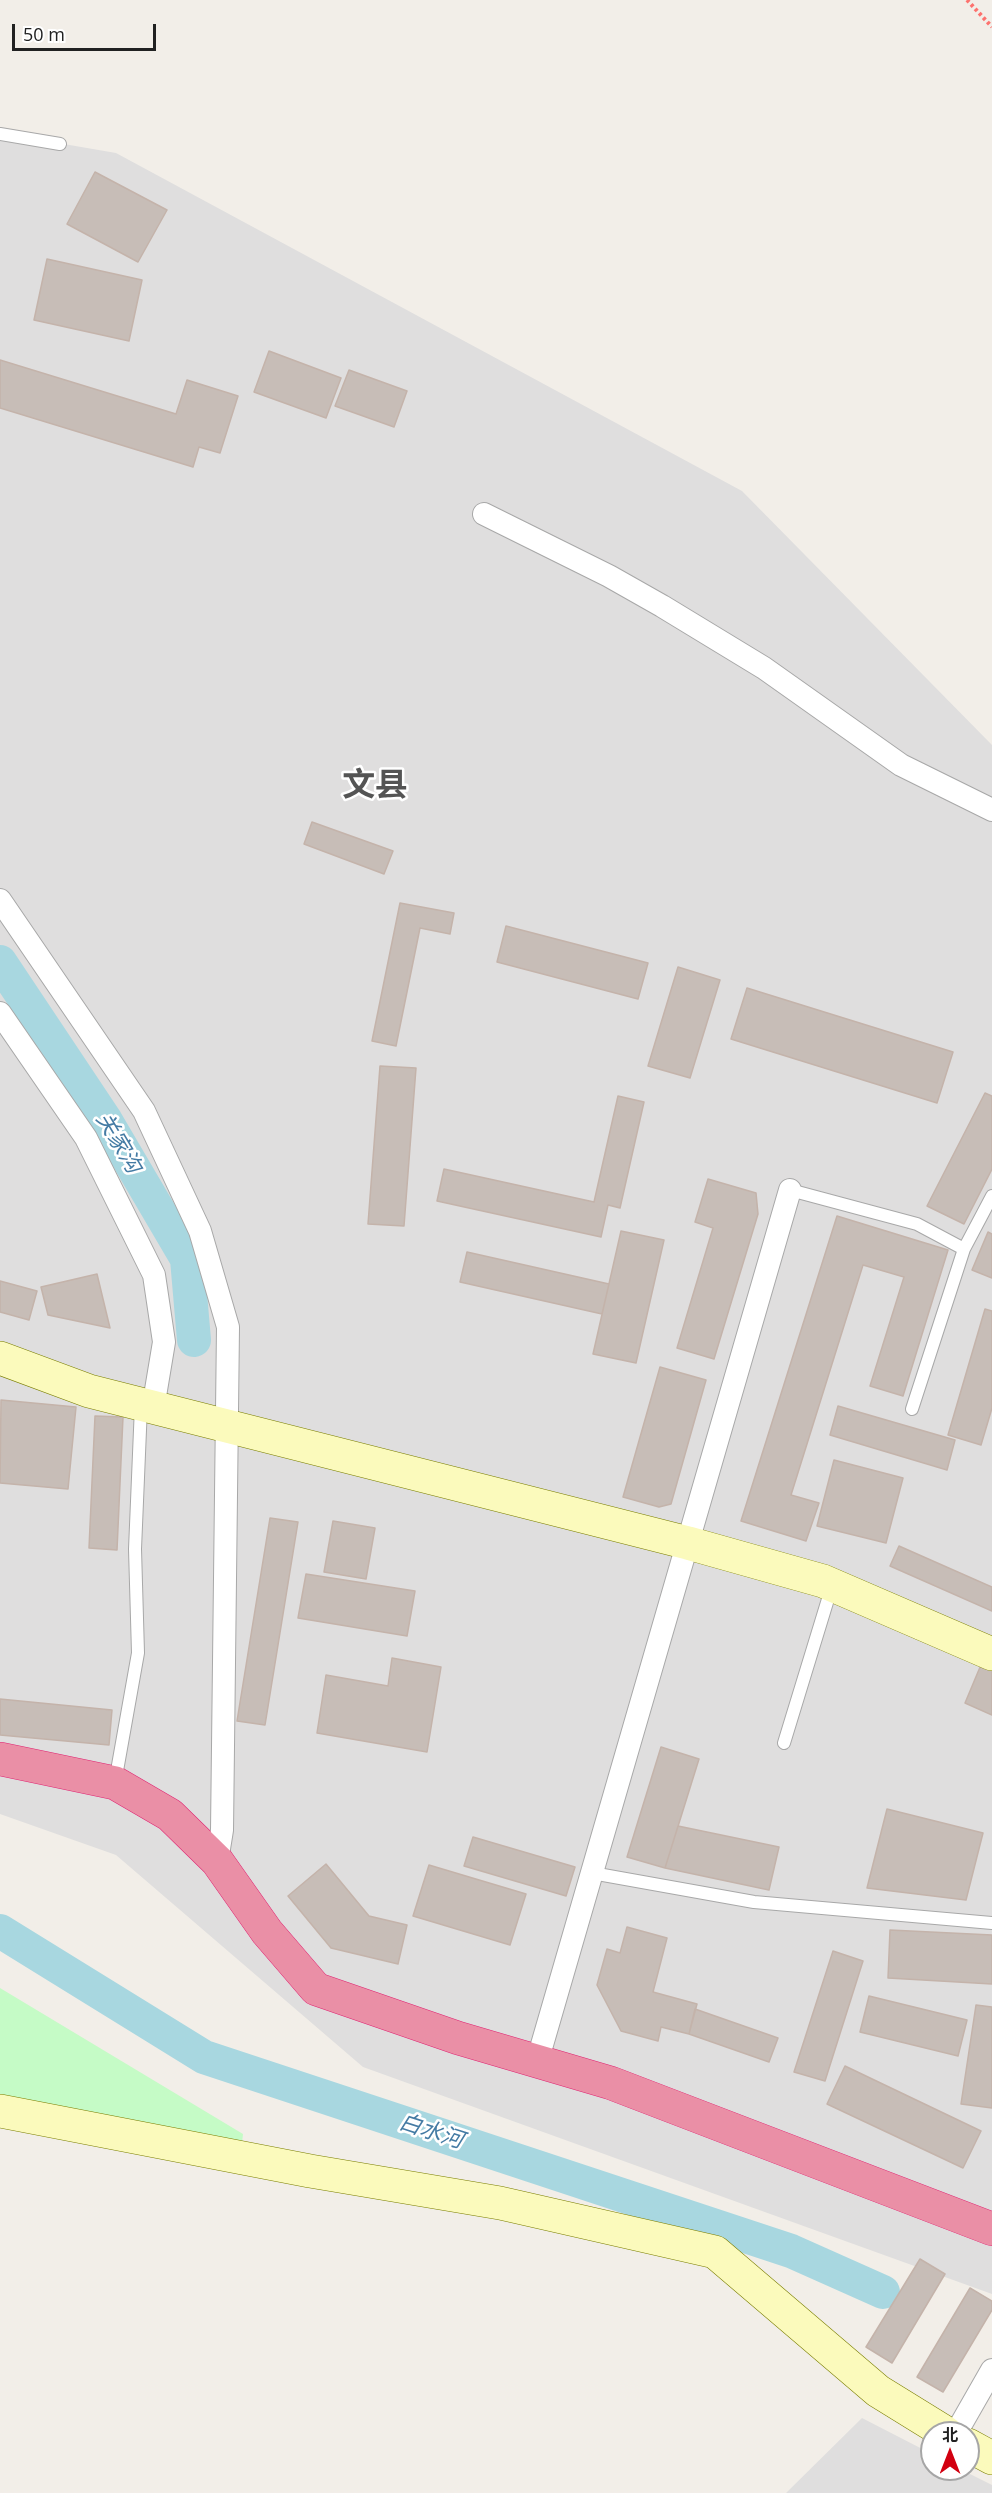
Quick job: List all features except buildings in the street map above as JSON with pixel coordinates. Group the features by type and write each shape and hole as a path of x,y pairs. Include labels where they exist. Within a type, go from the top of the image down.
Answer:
{"highway":[{"path":"1,1764 114,1783 170,1815 217,1861 267,1932 315,1989 537,2062 611,2083 992,2229"}],"street":[{"path":"484,514 609,576 662,606 764,668 900,765 992,810"},
{"path":"0,900 144,1111 200,1231 228,1327 222,1830 217,1861"},
{"path":"0,1012 86,1138 154,1275 164,1342 147,1406"},
{"path":"537,2062 790,1190"},
{"path":"0,1358 89,1391 688,1543 832,1585 992,1654"},
{"path":"0,2111 310,2171 500,2202 715,2252 878,2391 927,2421"},
{"path":"963,2421 992,2370"}],"lane":[{"path":"0,134 60,144"},
{"path":"790,1190 917,1224 964,1249"},
{"path":"912,1409 964,1249 988,1215 992,1196"},
{"path":"114,1783 138,1653 135,1549 147,1406"},
{"path":"784,1743 832,1585"},
{"path":"592,1873 754,1902 992,1923"}],"path":[{"path":"967,0 992,27"}],"shaded area":[{"path":"0,133 116,153 742,491 992,745 992,2294 363,2067 116,1855 0,1814"},
{"path":"862,2418 920,2448 920,2481 980,2481 980,2479 992,2485 992,2493 786,2493"}],"green space":[{"path":"0,1988 243,2134 240,2162 0,2114"}],"waterway":[{"name":"关家沟","path":"0,962 106,1121 187,1259 194,1340"},
{"name":"白水河","path":"0,1931 204,2057 791,2251 883,2292"}],"district":[{"name":"文县","path":"375,787"}]}
